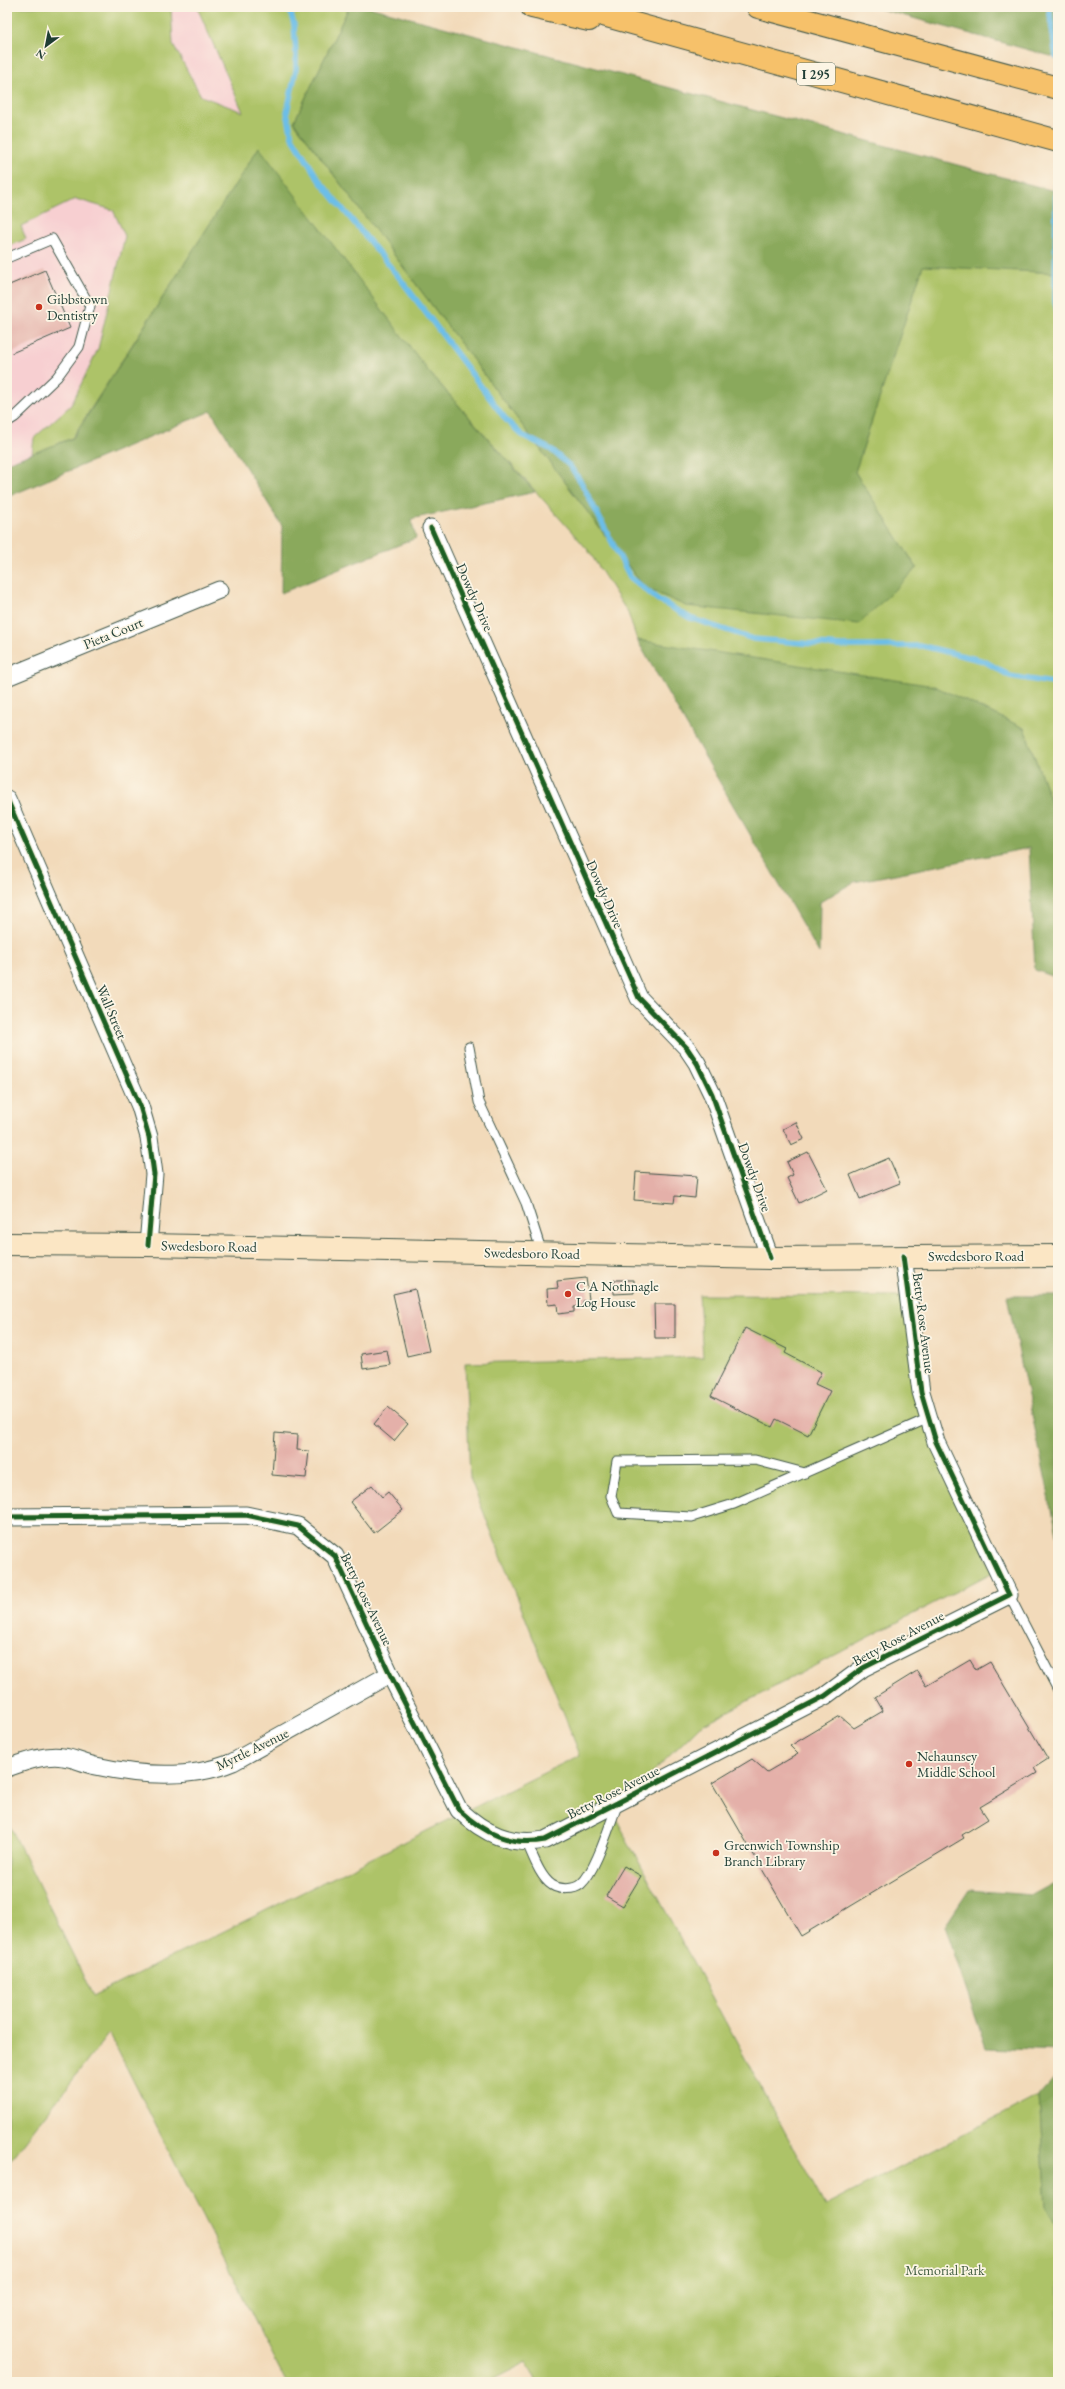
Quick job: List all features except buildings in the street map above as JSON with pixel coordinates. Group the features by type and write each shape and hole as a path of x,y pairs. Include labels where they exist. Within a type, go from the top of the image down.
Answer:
{"highway":[{"path":"532,7 814,73"},
{"name":"I 295","path":"574,7 1058,141"},
{"path":"758,7 1058,88"}],"main road":[{"name":"Swedesboro Road","path":"7,1244 148,1245 770,1258 1058,1256"}],"street":[{"name":"Dowdy Drive","path":"431,528 639,998 687,1048 705,1078 770,1258"},
{"name":"Pieta Court","path":"7,677 219,590"},
{"name":"Wall Street","path":"7,799 140,1106 149,1137 154,1174 148,1245"},
{"name":"Betty Rose Avenue","path":"7,1518 246,1515 298,1526 335,1556 390,1674 459,1810 472,1821 500,1838 527,1843 546,1840 825,1696 863,1668 1009,1595 936,1442 921,1392 903,1256"},
{"name":"Myrtle Avenue","path":"7,1768 29,1760 63,1756 96,1766 130,1772 182,1774 216,1769 233,1762 390,1674"}],"lane":[{"path":"7,258 52,239 90,306 79,347 57,377 15,417 7,422"},
{"path":"469,1047 479,1102 526,1203 542,1253"},
{"path":"805,1473 755,1460 617,1461 611,1496 618,1513 692,1517 734,1504 805,1473 929,1418"},
{"path":"1009,1595 1058,1690"},
{"path":"527,1843 539,1869 552,1885 568,1889 581,1884 595,1863 619,1802"}],"shaded area":[{"path":"7,7 197,7 259,147 72,438 7,463"}],"green space":[{"path":"7,7 171,7 173,44 201,96 243,112 197,7 349,7 294,122 644,587 686,606 917,568 855,472 923,265 1058,273 1058,821 1024,728 637,640 628,613 588,550 429,372 259,148 72,438 32,454 34,438 71,405 98,349 125,236 113,210 76,199 21,226 26,239 7,247"},
{"path":"349,7 369,7 1058,192 1058,273 923,266 855,472 917,568 859,624 686,606 644,587 294,122"},
{"path":"873,7 1058,7 1058,58"},
{"path":"259,147 429,372 535,492 411,519 416,538 281,593 282,526 211,411 7,497 7,463 73,438"},
{"path":"637,640 934,686 1024,728 1058,821 1058,978 1035,970 1029,848 854,882 820,902 819,953"},
{"name":"Memorial Park","path":"699,1295 904,1296 923,1416 993,1572 700,1726 612,1812 825,2206 1039,2095 1046,2207 1058,2229 1058,2382 537,2382 527,2362 488,2382 286,2382 109,2033 7,2165 7,1820 93,1996 580,1755 470,1478 465,1363 703,1357"},
{"path":"1007,1296 1058,1296 1058,1538"},
{"path":"1058,1881 1058,2051 986,2048 945,1926 969,1890 1032,1895"},
{"path":"1058,2074 1058,2229 1046,2207 1039,2095"}],"waterway":[{"path":"289,7 294,25 296,54 296,70 287,112 292,137 319,180 402,281 507,421 522,435 550,449 570,466 581,482 630,577 657,599 690,618 753,639 840,646 923,646 984,661 1010,676 1058,684"},
{"path":"1049,7 1056,57"},
{"path":"1056,182 1055,302 1058,315"}],"cycle path":[{"path":"431,528 639,998 687,1048 697,1063 712,1094 770,1258"},
{"path":"7,799 140,1106 149,1137 154,1174 148,1245"},
{"path":"7,1517 246,1515 298,1526 335,1556 390,1674 459,1810 478,1826 499,1836 520,1841 545,1840 825,1696 863,1668 1009,1595 936,1442 921,1392 903,1256"}],"place":[{"name":"Gibbstown Dentistry","path":"39,307"},
{"name":"C A Nothnagle Log House","path":"568,1294"},
{"name":"Nehaunsey Middle School","path":"909,1764"},
{"name":"Greenwich Township Branch Library","path":"716,1853"}]}
